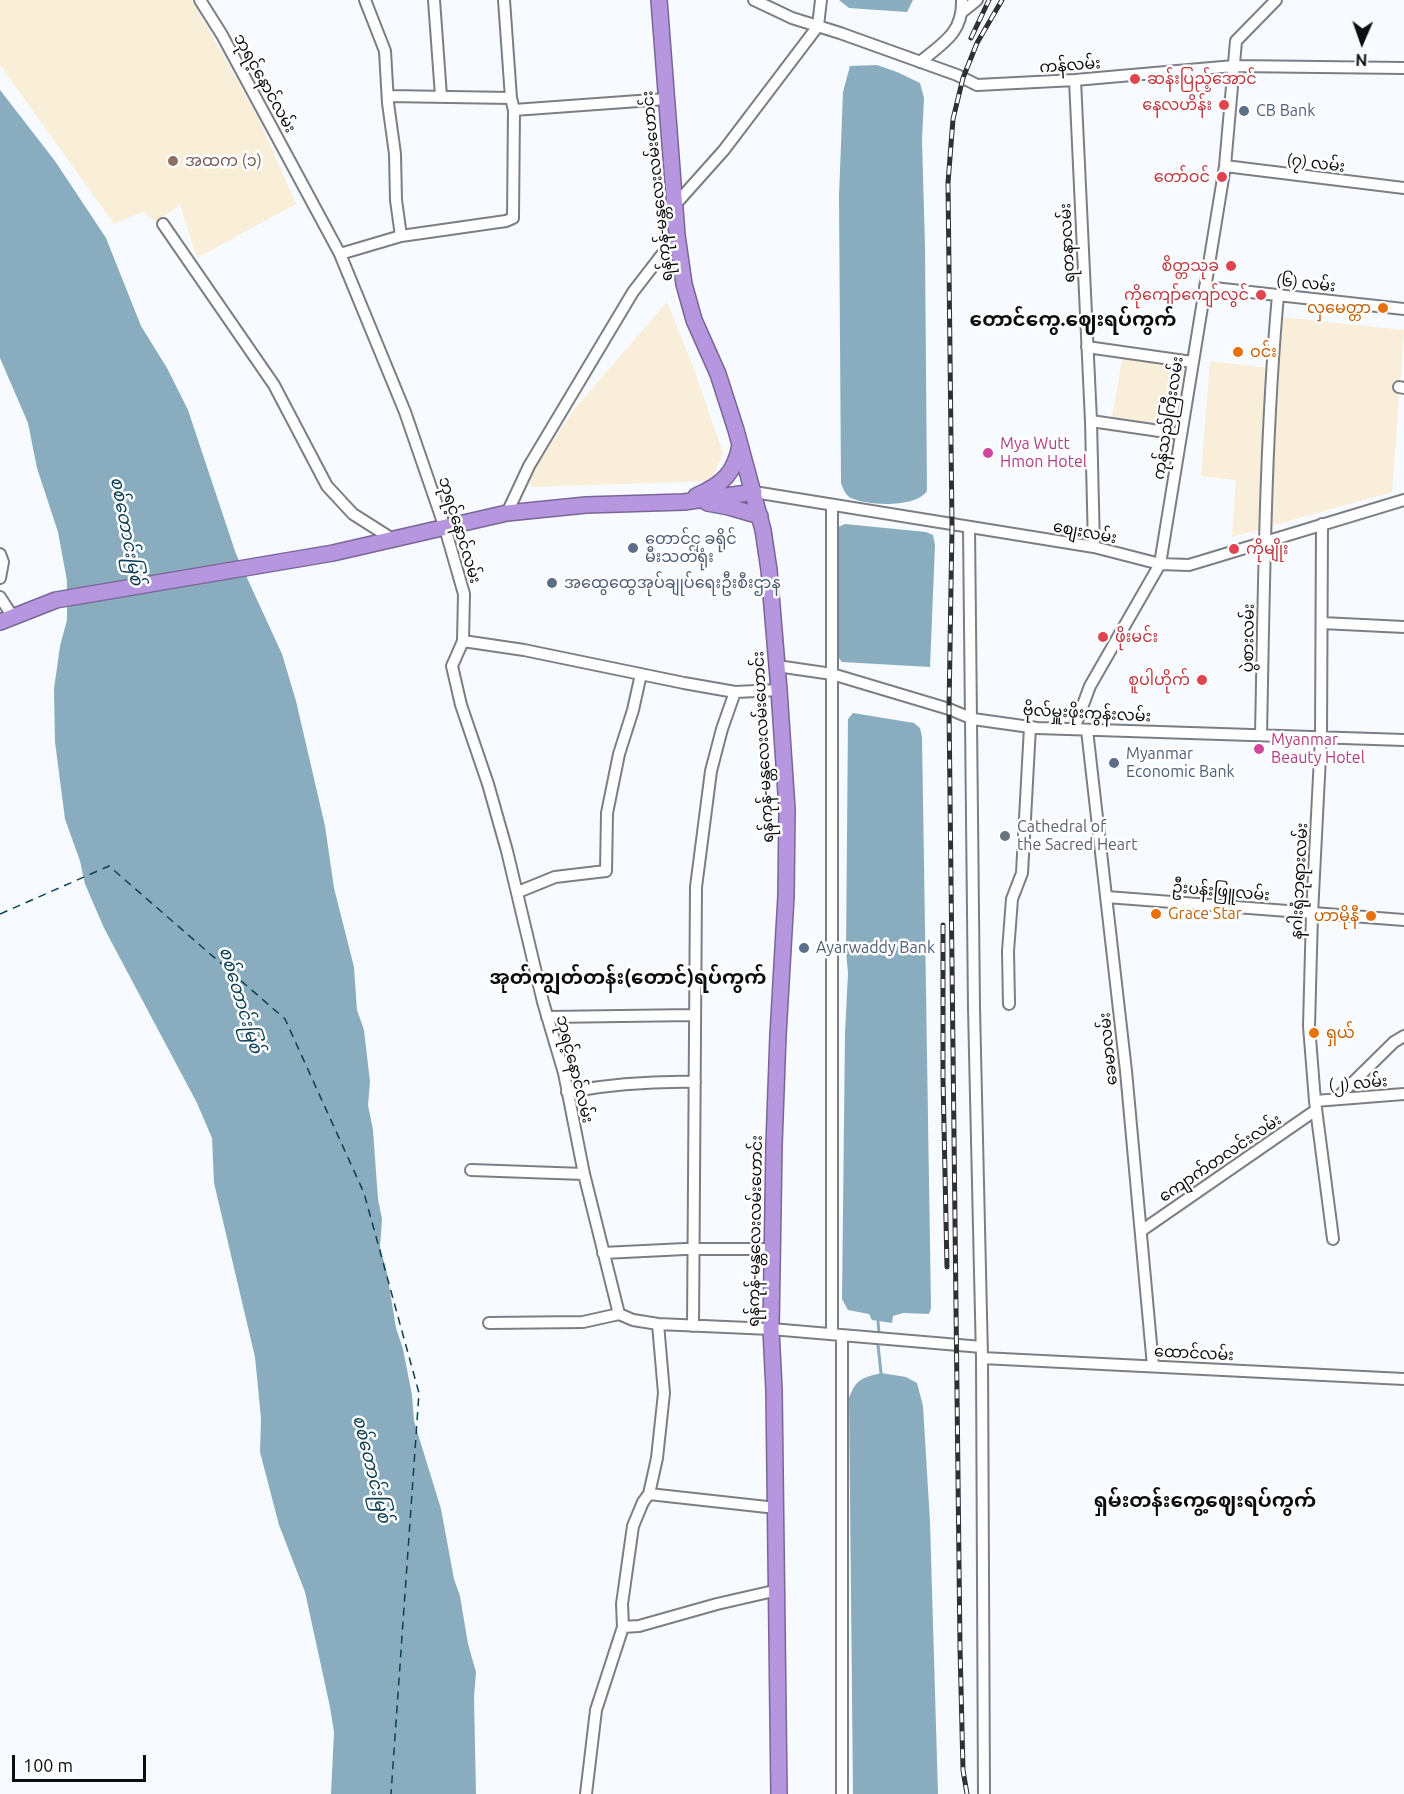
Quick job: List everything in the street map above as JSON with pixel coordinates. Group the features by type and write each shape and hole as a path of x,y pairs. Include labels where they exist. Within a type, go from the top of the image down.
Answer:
{"highway":[{"name":"ရန်ကုန်-မန္တလေးလမ်းဟောင်း","path":"659,0 674,206 684,284 694,320 718,374 760,516 769,570 787,809 786,896 774,1145 771,1329 778,1590 779,1794"},
{"path":"684,502 717,485 730,474 737,461 740,445"},
{"path":"684,502 754,492"},
{"path":"6,620 56,600 333,553 507,513 586,505 684,502 713,504 760,516"}],"street":[{"name":"ဘုရင့်နောင်လမ်း","path":"200,0 222,35 340,254 405,412 445,528 464,594 463,641 452,666 461,705 488,784 518,892 520,911 564,1073 584,1174 619,1314"},
{"path":"365,0 385,51 395,154 396,200 401,236"},
{"path":"434,0 441,96"},
{"path":"340,254 401,236 506,221 513,218 514,110 510,98 504,0"},
{"name":"ကန်လမ်း","path":"754,0 792,18 920,62 977,85 1075,80 1234,66 1404,69"},
{"path":"674,206 723,150 818,26 821,0"},
{"path":"920,62 957,29 962,6 977,0"},
{"name":"ကုန်သည်ကြီးလမ်း","path":"1074,729 1090,686 1160,564 1225,166 1236,41 1276,0"},
{"name":"ရတနာလမ်း","path":"1075,80 1091,421 1094,548"},
{"path":"388,96 510,98"},
{"path":"514,110 666,99"},
{"name":"(၇) လမ်း","path":"1225,166 1404,188"},
{"path":"163,224 274,385 327,486 354,514 394,540"},
{"path":"507,513 529,466 633,292 677,235"},
{"name":"(၆) လမ်း","path":"1204,287 1404,309"},
{"name":"ပွဲစားလမ်း","path":"1261,735 1264,542 1272,367 1278,295"},
{"path":"1087,347 1192,362"},
{"path":"1091,421 1180,434"},
{"name":"စျေးလမ်း","path":"754,492 969,528 1019,534 1094,548 1160,564 1189,565 1404,500"},
{"path":"832,506 842,1794"},
{"name":"နဂါးရုံဘုရားလမ်း","path":"1322,524 1321,737 1309,1026 1315,1105 1333,1239"},
{"path":"969,528 973,718 974,1008 982,1352 984,1794"},
{"path":"0,554 3,562 0,578"},
{"path":"0,597 6,620"},
{"path":"1322,622 1404,627"},
{"path":"463,641 524,650 735,692 779,690"},
{"name":"ဗိုလ်မှူးဖိုးကွန်းလမ်း","path":"777,666 832,674 973,718 1030,727 1404,740"},
{"path":"518,892 555,877 606,871 607,813 619,754 633,710 641,674"},
{"path":"693,1326 695,919 711,771 735,692"},
{"path":"1009,1004 1008,951 1012,899 1022,873 1030,727"},
{"name":"ခေမာလမ်း","path":"1087,730 1107,897 1153,1366"},
{"name":"ဦးပန်းဖြူလမ်း","path":"1107,897 1404,920"},
{"path":"547,1017 695,1015"},
{"path":"1336,1099 1394,1042 1404,1036"},
{"path":"567,1092 647,1081 695,1082"},
{"name":"(၂) လမ်း","path":"1315,1105 1336,1099 1404,1094"},
{"name":"ကျောက်တလင်းလမ်း","path":"1141,1230 1315,1105"},
{"path":"471,1170 584,1174"},
{"path":"603,1253 692,1249 773,1249"},
{"path":"489,1323 583,1322 619,1314"},
{"name":"ထောင်လမ်း","path":"619,1314 633,1320 658,1324 771,1329 982,1352 1153,1366 1404,1379"},
{"path":"586,1794 596,1710 623,1627 622,1604 633,1526 649,1494 657,1458 663,1393 658,1324"},
{"path":"649,1494 776,1508"},
{"path":"623,1627 639,1626 778,1590"}],"shaded area":[{"name":"အထက (၁)","path":"0,0 192,0 258,117 296,204 197,258 180,205 156,222 143,212 114,224 0,65"},
{"path":"667,302 694,369 723,453 711,481 531,487 529,477 575,408"},
{"path":"1272,316 1404,330 1392,492 1232,537 1236,480 1201,476 1210,361 1268,368"},
{"path":"1123,355 1184,365 1174,428 1112,417"}],"water":[{"path":"839,0 913,0 907,12 849,8"},
{"path":"877,65 920,83 924,98 922,140 927,491 921,497 913,500 891,504 869,503 851,498 841,483 839,196 843,92 850,66"},
{"name":"စစ်တောင်းမြစ်","path":"0,90 55,161 106,238 141,326 167,368 188,410 236,554 282,654 296,701 325,826 334,888 354,967 357,1010 364,1030 370,1082 368,1105 373,1130 378,1199 382,1219 380,1247 412,1395 414,1421 441,1509 454,1579 460,1596 468,1644 476,1672 474,1697 476,1794 331,1794 334,1732 330,1707 305,1592 279,1525 260,1452 261,1418 255,1357 214,1183 212,1138 197,1103 104,928 85,884 80,861 65,819 55,742 54,689 60,646 67,620 67,581 58,532 37,468 28,423 0,358"},
{"path":"845,524 926,532 933,535 935,545 930,667 842,662 838,657 834,537 836,528"},
{"path":"853,713 914,723 920,728 922,737 931,1308 929,1314 903,1313 893,1316 892,1323 872,1320 869,1314 848,1310 842,1299 845,1033 848,973 846,952 848,719"},
{"path":"881,1373 906,1377 917,1383 923,1406 930,1522 938,1794 853,1794 849,1398 860,1380"}],"waterway":[{"path":"878,1321 879,1333"},
{"path":"878,1345 881,1373"}],"ferry route":[{"path":"0,914 109,866 285,1019 364,1193 419,1393 391,1794"}],"railway":[{"path":"971,38 989,0"},
{"path":"967,1794 963,1770 960,1647 949,709 952,526 948,183 953,119 963,78 977,43 1002,0"},
{"path":"943,925 943,1079 947,1267"}],"place":[{"name":"ဆန်းပြည့်အောင်","path":"1135,79"},
{"name":"နေလဟိန်း","path":"1224,105"},
{"name":"CB Bank","path":"1244,111"},
{"name":"အထက (၁)","path":"173,161"},
{"name":"တော်ဝင်","path":"1222,177"},
{"name":"စိတ္တသုခ","path":"1231,266"},
{"name":"ကိုကျော်ကျော်လွင်","path":"1261,295"},
{"name":"လှမေတ္တာ","path":"1383,308"},
{"name":"ဝင်း","path":"1238,352"},
{"name":"Mya Wutt Hmon Hotel","path":"988,453"},
{"name":"တောင်ငူ ခရိုင် မီးသတ်ရုံး","path":"633,548"},
{"name":"ကိုမျိုး","path":"1234,549"},
{"name":"အထွေထွေအုပ်ချုပ်ရေးဦးစီးဌာန","path":"552,583"},
{"name":"ဖိုးမင်း","path":"1103,637"},
{"name":"စူပါဟိုက်","path":"1202,680"},
{"name":"Myanmar Beauty Hotel","path":"1259,749"},
{"name":"Myanmar Economic Bank","path":"1114,763"},
{"name":"Cathedral of the Sacred Heart","path":"1005,836"},
{"name":"Grace Star","path":"1156,914"},
{"name":"ဟာမိုနီ","path":"1371,916"},
{"name":"Ayarwaddy Bank","path":"804,948"},
{"name":"ရှယ်","path":"1314,1033"}],"district":[{"name":"တောင်ကွေ.ဈေးရပ်ကွက်","path":"1073,319"},
{"name":"အုတ်ကျွတ်တန်း(တောင်)ရပ်ကွက်","path":"628,977"},
{"name":"ရှမ်းတန်းကွေ့ဈေးရပ်ကွက်","path":"1205,1500"}]}
